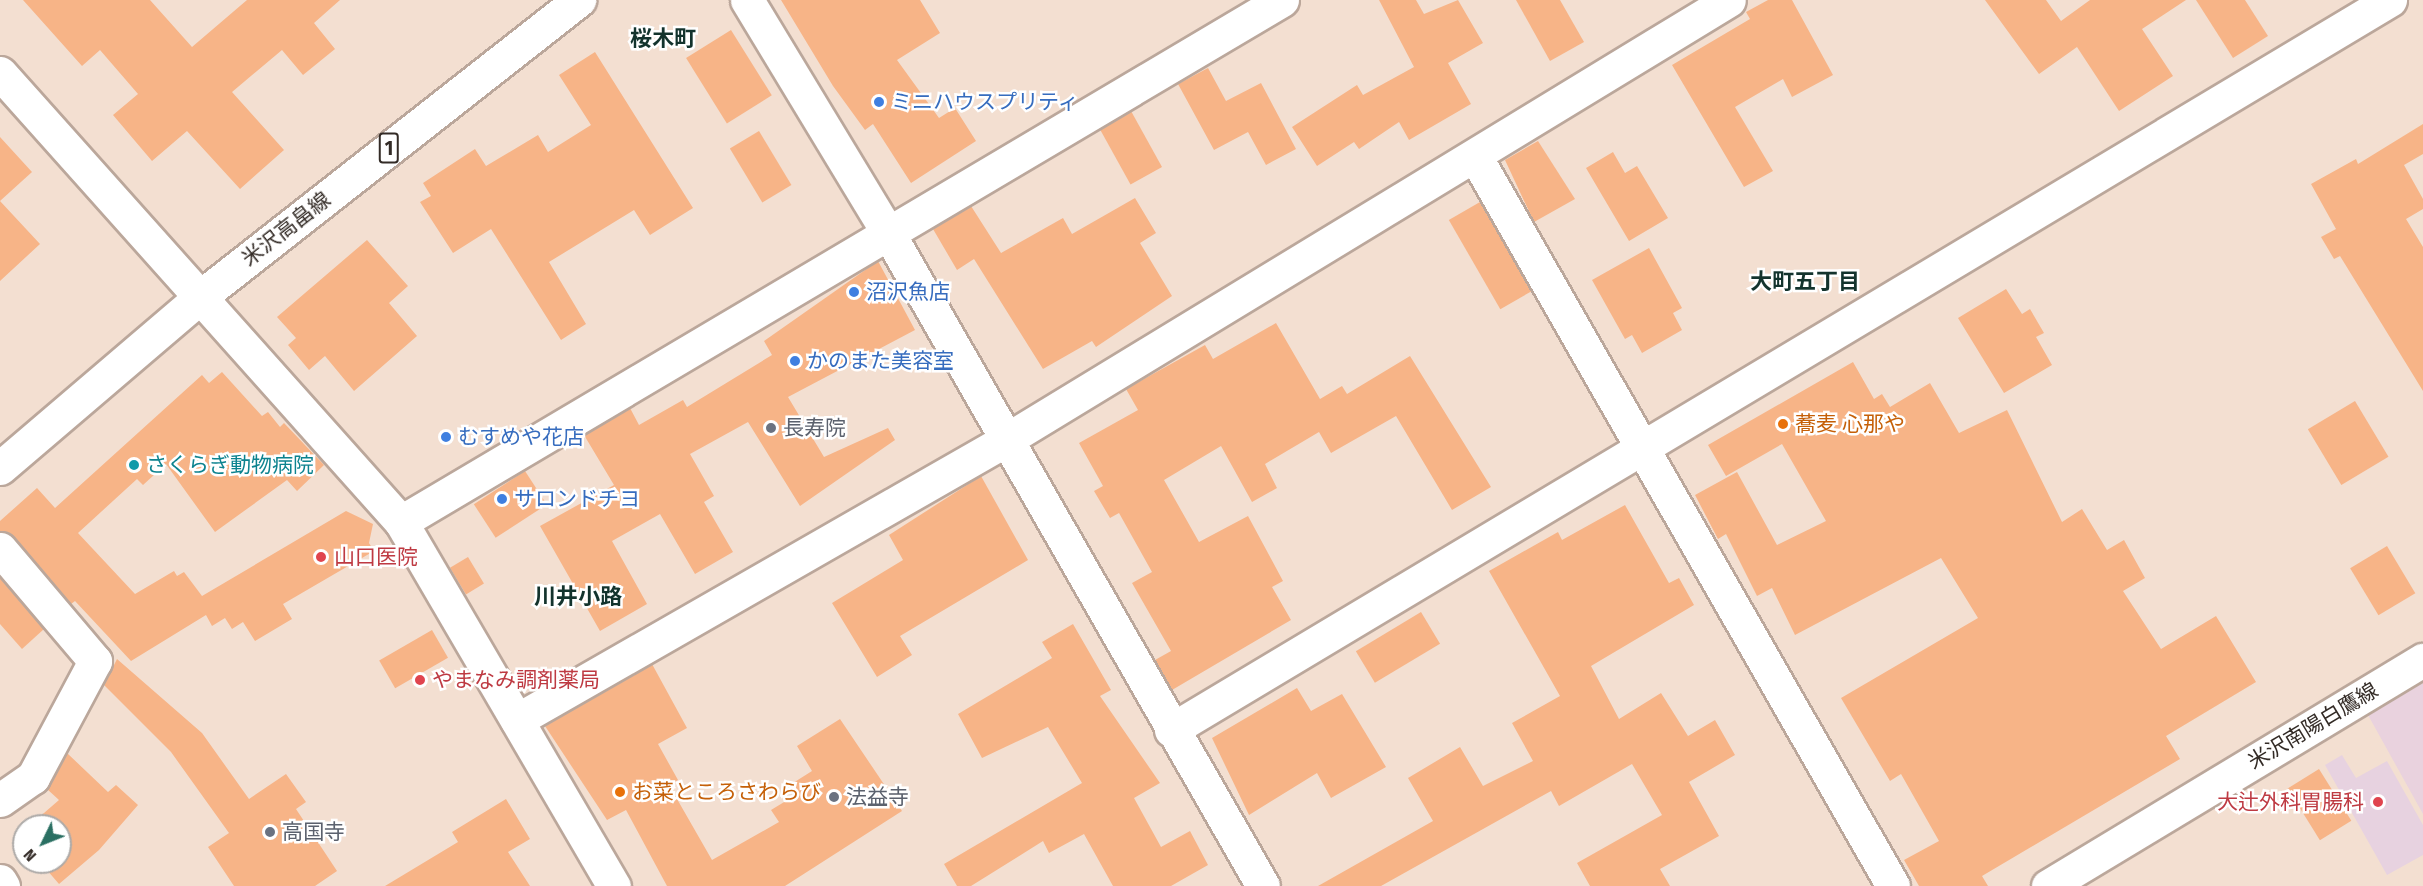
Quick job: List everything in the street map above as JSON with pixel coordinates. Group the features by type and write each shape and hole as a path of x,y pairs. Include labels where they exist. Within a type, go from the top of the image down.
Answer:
{"street":[{"name":"米沢高畠線","path":"2,462 200,297 579,0"},
{"path":"747,0 890,236 1171,730 1263,886"},
{"path":"401,522 890,236 1282,0"},
{"path":"517,720 1006,440 1729,0"},
{"path":"1171,730 1641,446 2390,0"},
{"path":"0,73 401,522 614,886"},
{"path":"1475,156 1893,886"},
{"path":"0,549 95,661 33,777 0,800"},
{"name":"米沢南陽白鷹線","path":"2048,886 2423,660"},
{"path":"0,881 3,886"}],"shaded area":[{"path":"2423,683 2423,814 2368,715"},
{"name":"大辻外科胃腸科","path":"2342,755 2356,778 2387,761 2423,825 2423,855 2387,875 2325,765"}],"building":[{"path":"23,0 150,0 192,47 247,0 340,0 314,23 335,49 303,75 282,50 232,92 284,150 240,189 187,131 152,161 113,115 138,94 100,50 82,66"},
{"path":"781,0 920,0 940,33 897,60 939,118 955,108 976,141 911,183 873,124 865,130 833,86"},
{"path":"1379,0 1416,0 1424,14 1458,0 1483,43 1448,63 1471,104 1409,140 1399,122 1359,149 1354,142 1317,166 1292,127 1357,85 1363,95 1414,67"},
{"path":"1516,0 1560,0 1584,42 1550,61"},
{"path":"1768,0 1792,0 1833,75 1792,97 1783,79 1735,107 1773,171 1744,187 1672,65 1750,19 1746,12"},
{"path":"1985,0 2046,0 2061,21 2090,0 2186,0 2142,29 2173,76 2119,111 2077,47 2039,74"},
{"path":"2196,0 2245,0 2268,36 2233,58"},
{"path":"731,30 772,95 727,123 686,58"},
{"path":"595,52 693,208 650,235 634,210 549,262 586,324 561,340 491,229 453,253 420,202 431,196 423,183 475,149 486,166 538,135 548,152 591,125 559,75"},
{"path":"1208,68 1226,101 1261,83 1296,149 1266,165 1248,132 1214,150 1178,84"},
{"path":"1131,111 1162,167 1131,184 1100,128"},
{"path":"2423,124 2423,154 2404,165 2423,199 2423,209 2406,219 2423,247 2423,391 2340,256 2334,259 2321,237 2336,229 2311,184 2356,159 2358,164"},
{"path":"759,131 791,185 762,203 730,149"},
{"path":"0,137 32,172 0,201"},
{"path":"1538,141 1575,199 1534,222 1505,160"},
{"path":"1613,152 1625,173 1637,166 1668,218 1629,241 1586,168"},
{"path":"1135,198 1156,233 1140,243 1172,296 1096,347 1092,341 1043,369 974,259 957,270 933,229 971,206 1001,253 1063,218 1072,234"},
{"path":"0,201 40,244 0,281"},
{"path":"1480,202 1532,291 1500,309 1449,220"},
{"path":"367,240 408,286 389,303 417,336 354,391 325,356 309,370 288,345 296,338 277,317"},
{"path":"1649,248 1682,308 1673,313 1682,330 1642,353 1632,335 1625,339 1592,280"},
{"path":"878,261 915,330 788,397 824,457 888,428 895,440 800,506 748,422 690,454 714,496 704,502 733,552 695,574 660,514 612,541 647,604 600,631 540,526 614,485 584,435 630,408 639,425 683,400 687,407 772,355 764,341"},
{"path":"2006,289 2022,314 2030,309 2044,333 2036,337 2052,365 2004,393 1958,318"},
{"path":"1276,323 1320,399 1342,386 1347,394 1410,356 1491,487 1452,510 1396,416 1331,453 1319,432 1265,464 1277,488 1252,502 1221,446 1164,480 1199,542 1248,516 1283,581 1272,587 1291,620 1172,690 1155,660 1171,651 1132,583 1152,572 1119,513 1110,518 1094,491 1103,486 1079,443 1138,410 1126,389 1205,345 1213,359"},
{"path":"1853,362 1874,399 1882,394 1890,407 1930,383 1959,433 2007,410 2062,522 2082,509 2107,550 2124,540 2145,578 2123,591 2161,649 2216,616 2256,682 2166,736 2180,759 1982,876 1988,886 1919,886 1904,860 1939,841 1901,774 1890,781 1841,698 1978,618 1941,558 1795,635 1772,588 1757,596 1726,534 1718,539 1695,495 1737,472 1777,545 1826,521 1782,444 1726,476 1708,445"},
{"path":"222,372 262,416 268,412 280,427 284,423 324,465 297,491 287,480 215,532 166,464 143,485 137,479 78,533 135,594 174,571 177,576 184,572 202,596 346,511 373,524 369,543 374,551 283,604 292,619 255,641 243,622 232,629 225,618 212,626 206,615 131,661 75,601 71,604 14,537 0,531 0,521 37,488 55,508 202,375 209,383"},
{"path":"2355,401 2388,457 2341,485 2308,429"},
{"path":"525,471 547,505 496,538 474,504"},
{"path":"981,476 1028,560 900,636 912,655 877,677 832,603 903,560 889,535"},
{"path":"1625,505 1669,583 1679,578 1694,605 1591,666 1619,719 1661,693 1688,736 1715,720 1735,755 1689,782 1719,836 1660,869 1670,886 1590,886 1577,863 1662,815 1632,764 1559,806 1551,791 1381,886 1318,886 1433,821 1408,778 1460,747 1483,786 1533,761 1512,723 1560,696 1489,571 1558,532 1562,540"},
{"path":"2387,546 2415,593 2378,615 2350,568"},
{"path":"468,557 484,584 466,594 450,568"},
{"path":"0,578 44,629 22,649 0,624"},
{"path":"1421,612 1440,644 1375,683 1356,651"},
{"path":"1073,624 1111,690 1100,696 1160,783 1134,798 1161,847 1190,831 1208,865 1171,886 1113,886 1084,834 1049,853 1043,841 971,886 957,886 944,864 1082,783 1048,727 982,758 958,714 1052,658 1042,642"},
{"path":"432,630 448,658 395,688 379,660"},
{"path":"117,659 202,733 249,799 286,774 306,802 296,809 337,871 315,886 234,886 208,847 229,833 171,752 104,685"},
{"path":"652,664 687,728 658,744 678,780 669,785 712,860 779,822 771,810 799,793 793,783 812,771 797,746 840,719 902,811 785,886 667,886 626,810 607,820 545,726"},
{"path":"1297,688 1311,711 1342,694 1386,767 1331,798 1317,773 1249,815 1212,738"},
{"path":"67,753 108,792 116,785 138,805 99,850 72,873 72,814 43,814 59,800 47,789"},
{"path":"2319,769 2351,821 2320,840 2288,789"},
{"path":"506,799 530,839 508,852 530,886 385,886 458,842 452,832"},
{"path":"50,874 71,874 59,884"}],"place":[{"name":"ミニハウスプリティ","path":"879,102"},
{"name":"沼沢魚店","path":"854,292"},
{"name":"かのまた美容室","path":"795,361"},
{"name":"蕎麦 心那や","path":"1783,424"},
{"name":"長寿院","path":"771,428"},
{"name":"むすめや花店","path":"446,437"},
{"name":"さくらぎ動物病院","path":"134,465"},
{"name":"サロンドチヨ","path":"502,499"},
{"name":"山口医院","path":"321,557"},
{"name":"やまなみ調剤薬局","path":"420,680"},
{"name":"お菜ところさわらび","path":"620,792"},
{"name":"法益寺","path":"834,797"},
{"name":"大辻外科胃腸科","path":"2378,802"},
{"name":"高国寺","path":"270,832"}],"district":[{"name":"桜木町","path":"663,39"},
{"name":"大町五丁目","path":"1805,282"},
{"name":"川井小路","path":"578,597"}]}
